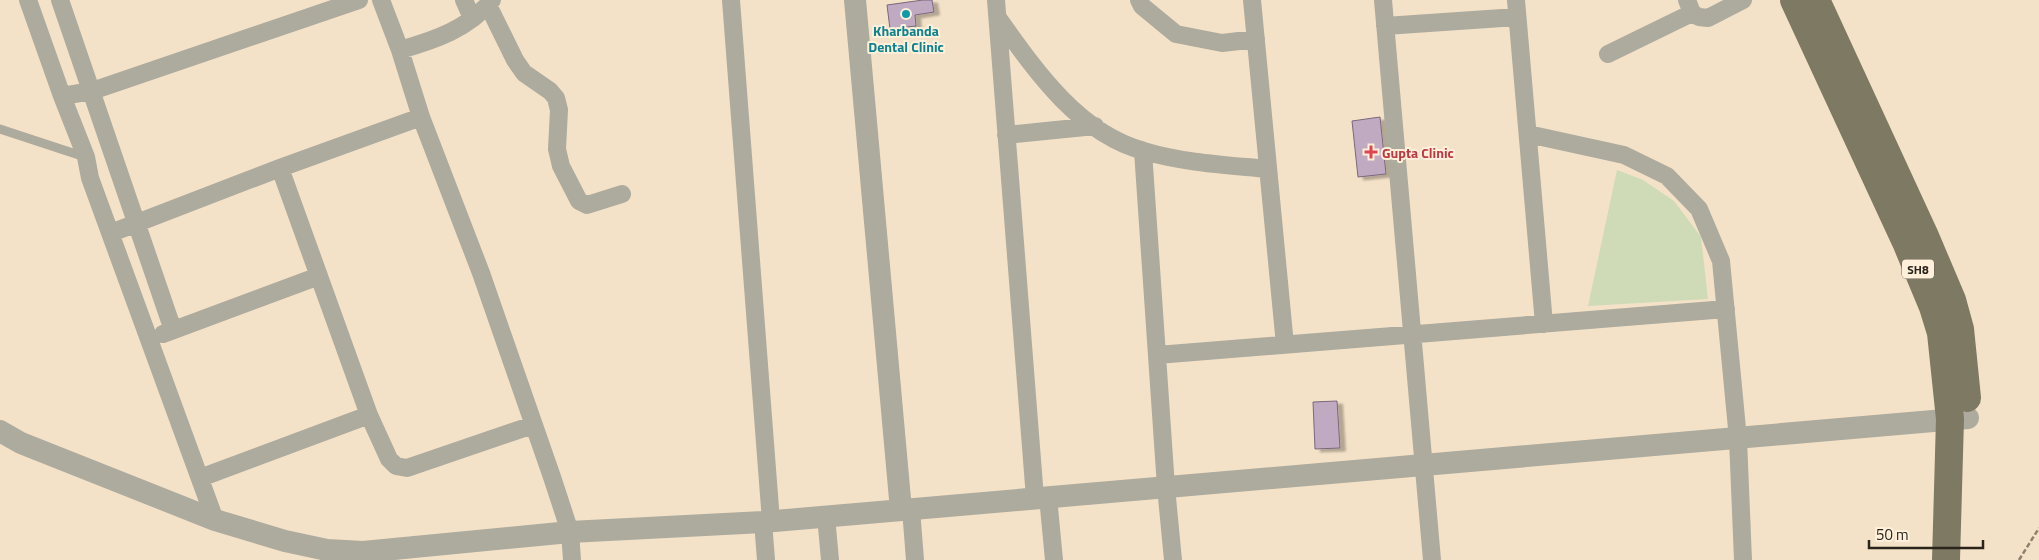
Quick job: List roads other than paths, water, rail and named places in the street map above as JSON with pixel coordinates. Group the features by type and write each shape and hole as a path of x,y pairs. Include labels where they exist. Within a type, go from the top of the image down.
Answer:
{"main road":[{"name":"SH8","path":"1794,0 1934,307 1959,418 1969,451 1965,560"},
{"name":"SH8","path":"1816,0 1924,234 1952,300 1960,329 1959,418 1946,560"}],"street":[{"path":"28,0 86,157 90,178 215,520"},
{"path":"60,0 174,330"},
{"path":"62,96 92,91 359,0"},
{"path":"381,0 400,50 421,117 481,273 570,532 572,560"},
{"path":"464,0 472,18"},
{"path":"731,0 767,522 766,560"},
{"path":"855,0 906,509 915,560"},
{"path":"1140,0 1142,6 1176,34 1222,43 1256,39"},
{"path":"1252,0 1285,344"},
{"path":"1383,0 1432,560"},
{"path":"1608,54 1689,6 1699,17 1708,18 1743,0"},
{"path":"400,50 442,38 472,18 490,2 515,60 524,73 550,91 556,98 559,110 557,149 561,166 579,201 587,205 622,194"},
{"path":"1385,26 1516,8 1544,324"},
{"path":"997,9 1035,69 1064,103 1111,138 1143,151 1189,161 1268,169"},
{"path":"997,9 1006,135 1042,498 1054,560"},
{"path":"111,233 280,168 421,117"},
{"path":"1006,135 1095,126"},
{"path":"1528,134 1624,155 1667,176 1699,209 1721,261 1738,439 1743,560"},
{"path":"1143,151 1166,487 1174,560"},
{"path":"280,168 369,415 388,459 396,466 407,468 533,425"},
{"path":"149,339 319,276"},
{"path":"1157,355 1726,310"},
{"path":"200,478 369,415"},
{"path":"0,431 10,443 215,520 336,555 363,556 570,532 767,522 1738,439 1959,418"},
{"path":"826,516 830,560"}],"lane":[{"path":"0,129 86,157"}],"place":[{"name":"Kharbanda Dental Clinic","path":"906,14"},
{"name":"Gupta Clinic","path":"1371,152"}]}
